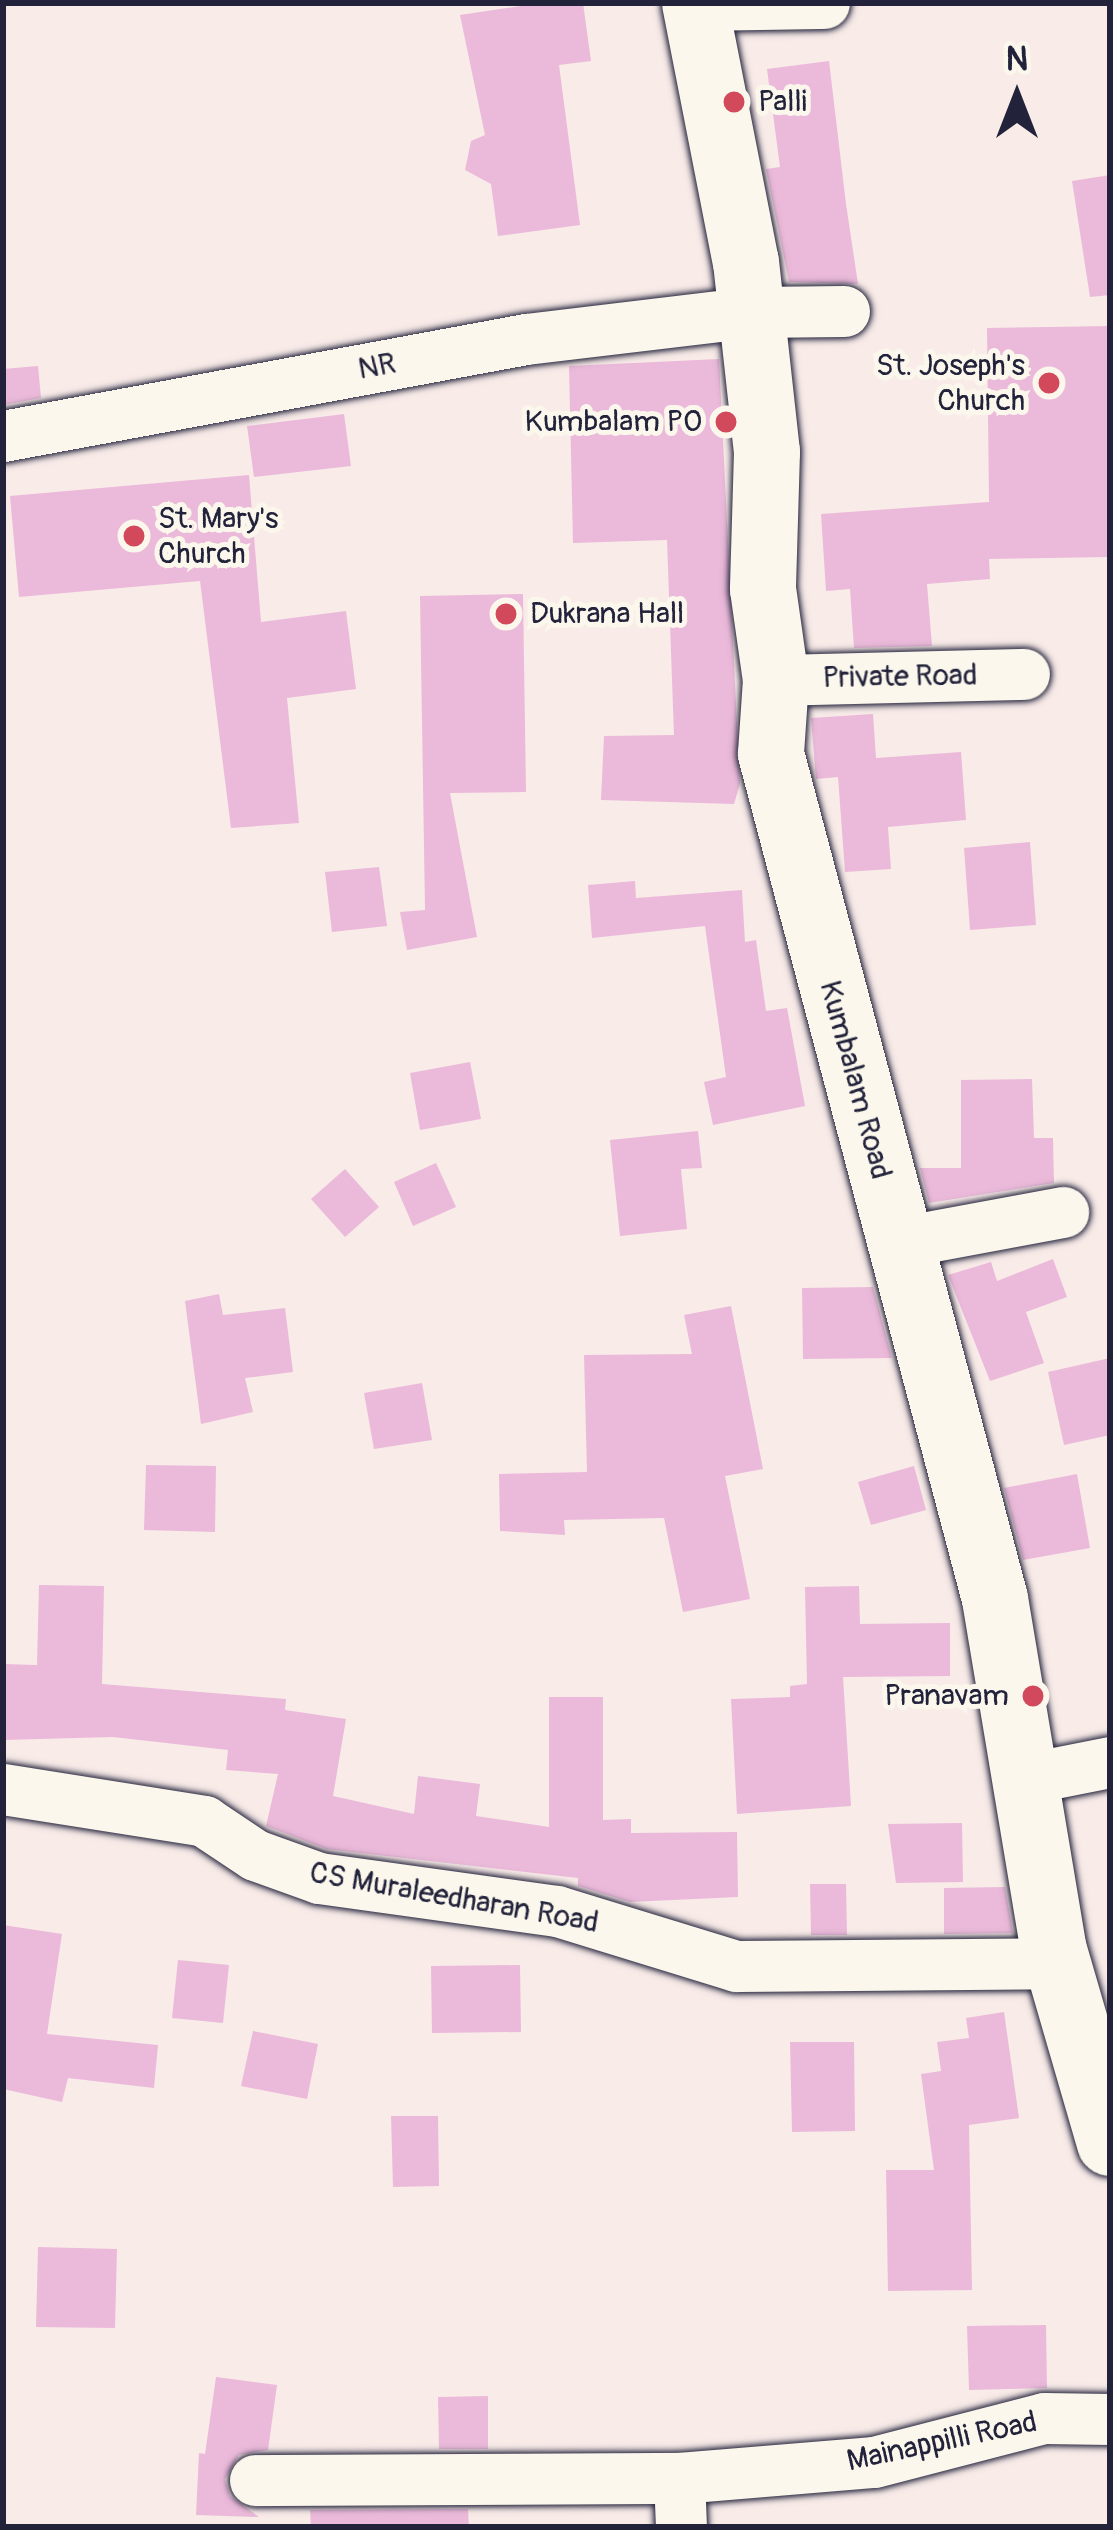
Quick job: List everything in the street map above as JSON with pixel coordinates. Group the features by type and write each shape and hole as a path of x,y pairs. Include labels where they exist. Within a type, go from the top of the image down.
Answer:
{"main road":[{"name":"Kumbalam Road","path":"695,4 752,312 767,452 763,590 776,680 771,754 995,1599 1058,1964 1110,2143"}],"street":[{"path":"695,4 824,3"},
{"name":"NR","path":"3,436 526,339 752,312 844,311"},
{"name":"Private Road","path":"776,680 1024,674"},
{"path":"901,1242 1063,1212"},
{"path":"1029,1778 1110,1762"},
{"name":"CS Muraleedharan Road","path":"3,1789 204,1821 255,1855 319,1878 557,1911 736,1966 1058,1964"},
{"name":"Mainappilli Road","path":"255,2480 680,2503 874,2462 1044,2418 1110,2420"}],"building":[{"path":"541,3 583,3 591,61 559,65 580,225 498,236 491,184 465,170 471,141 485,135 460,15"},
{"path":"829,61 858,284 789,282 766,169 780,167 767,69"},
{"path":"1110,175 1110,295 1090,297 1072,181"},
{"path":"1110,326 1110,557 989,559 990,579 927,584 932,646 854,648 850,589 826,591 821,514 989,502 987,328"},
{"path":"719,359 740,784 734,804 601,800 604,736 674,735 667,540 573,543 569,366"},
{"path":"38,366 41,398 3,405 3,369"},
{"path":"344,414 351,466 254,477 247,426"},
{"path":"249,475 261,622 346,611 356,689 287,698 299,823 231,828 200,581 19,597 10,496"},
{"path":"523,594 526,792 450,793 477,937 407,950 400,912 425,910 420,596"},
{"path":"873,714 876,758 961,752 966,820 888,827 891,869 845,872 838,777 816,779 811,718"},
{"path":"1030,842 1036,925 970,930 964,848"},
{"path":"379,867 387,926 332,932 325,872"},
{"path":"635,881 636,898 742,890 745,942 756,940 766,1011 787,1008 805,1106 713,1125 704,1082 726,1077 705,926 592,938 588,885"},
{"path":"470,1062 481,1119 420,1130 410,1073"},
{"path":"1032,1079 1034,1138 1053,1138 1054,1183 929,1203 920,1168 961,1168 961,1080"},
{"path":"698,1131 702,1168 681,1169 687,1229 620,1236 610,1140"},
{"path":"436,1163 456,1207 413,1226 394,1182"},
{"path":"345,1169 379,1207 345,1237 311,1199"},
{"path":"1053,1259 1067,1297 1026,1312 1044,1363 990,1381 948,1275 991,1262 997,1281"},
{"path":"873,1287 892,1358 803,1359 802,1288"},
{"path":"219,1294 223,1315 285,1308 293,1372 245,1378 253,1412 201,1424 185,1301"},
{"path":"731,1306 763,1469 725,1476 750,1599 683,1612 664,1518 564,1520 565,1535 500,1531 499,1474 587,1472 584,1355 692,1354 684,1315"},
{"path":"1110,1358 1110,1435 1064,1445 1048,1372"},
{"path":"422,1383 432,1440 374,1449 364,1393"},
{"path":"146,1465 216,1466 215,1532 144,1530"},
{"path":"914,1466 926,1510 871,1525 858,1482"},
{"path":"1077,1474 1090,1548 1023,1560 1004,1488"},
{"path":"39,1585 104,1586 102,1684 286,1699 285,1710 346,1719 333,1796 414,1814 418,1776 480,1784 476,1816 549,1827 549,1697 603,1697 603,1820 631,1819 631,1833 737,1832 738,1897 630,1902 578,1886 578,1878 326,1849 266,1826 278,1774 226,1770 228,1750 113,1737 3,1740 3,1664 37,1665"},
{"path":"859,1586 860,1624 950,1623 950,1676 843,1677 851,1806 737,1814 731,1699 790,1697 790,1686 807,1684 805,1587"},
{"path":"962,1823 963,1882 896,1883 888,1824"},
{"path":"810,1884 846,1884 847,1935 811,1935"},
{"path":"1005,1887 1013,1933 944,1934 944,1888"},
{"path":"3,1925 62,1934 47,2034 158,2045 154,2088 68,2078 62,2102 3,2089"},
{"path":"178,1960 229,1965 223,2023 172,2018"},
{"path":"520,1965 521,2032 432,2033 431,1966"},
{"path":"1004,2012 1019,2118 969,2125 972,2290 888,2291 886,2170 934,2170 921,2074 941,2071 937,2042 969,2038 966,2018"},
{"path":"253,2031 318,2044 307,2099 241,2086"},
{"path":"790,2042 854,2042 855,2131 792,2132"},
{"path":"391,2116 438,2116 439,2186 393,2187"},
{"path":"38,2247 117,2249 115,2328 36,2327"},
{"path":"1046,2325 1047,2388 969,2390 967,2326"},
{"path":"216,2377 277,2385 268,2450 239,2455 225,2479 230,2496 259,2517 196,2515 199,2453 205,2454"},
{"path":"488,2396 488,2449 439,2449 438,2397"},
{"path":"468,2509 469,2527 311,2527 310,2510"}],"place":[{"name":"Palli","path":"734,102"},
{"name":"St. Joseph's Church","path":"1049,383"},
{"name":"Kumbalam PO","path":"726,422"},
{"name":"St. Mary's Church","path":"134,536"},
{"name":"Dukrana Hall","path":"506,614"},
{"name":"Pranavam","path":"1033,1696"}]}
